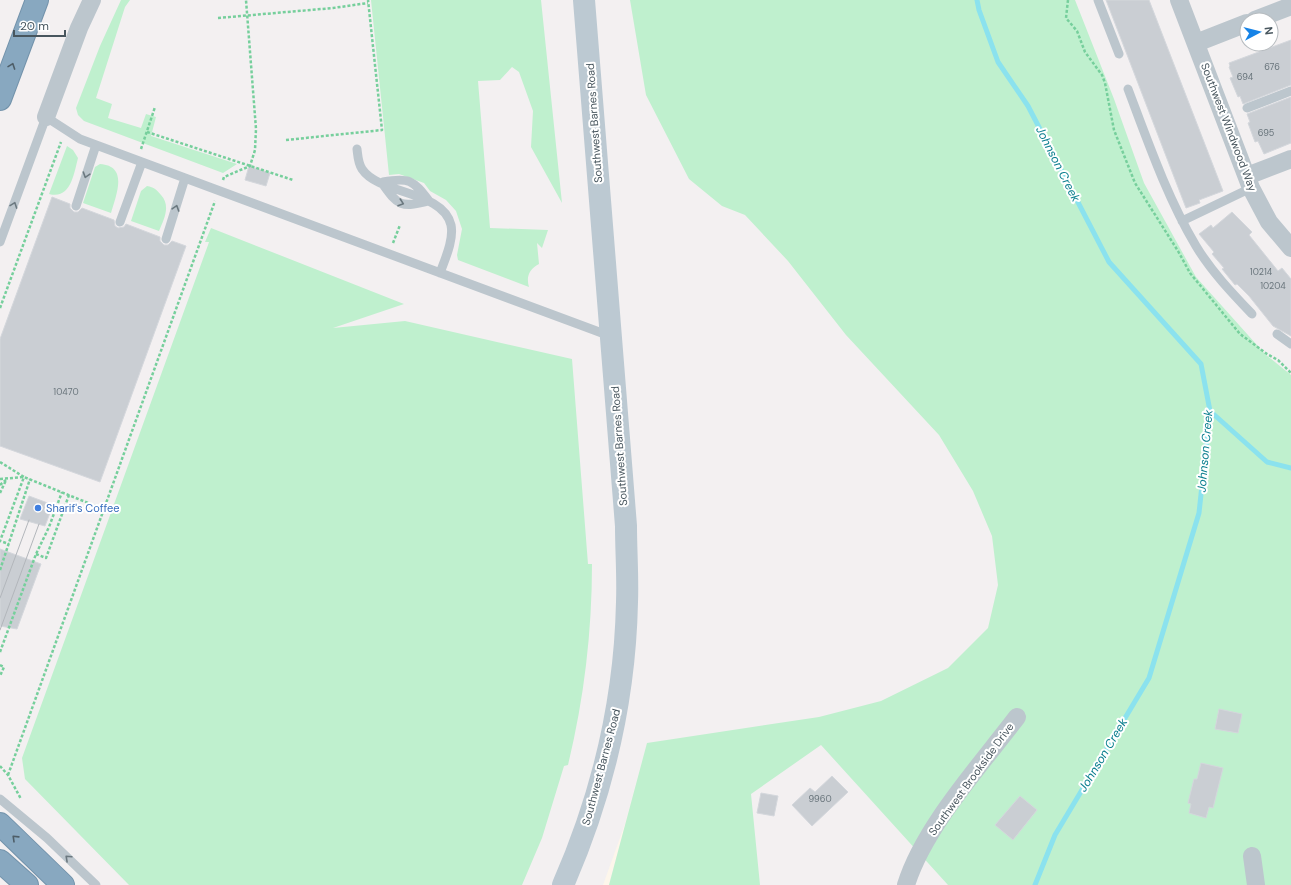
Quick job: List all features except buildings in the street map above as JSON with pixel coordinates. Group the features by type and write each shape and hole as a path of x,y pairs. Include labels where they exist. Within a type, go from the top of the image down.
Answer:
{"highway":[{"path":"0,99 37,0"},
{"path":"0,824 63,885"},
{"path":"0,861 26,885"}],"main road":[{"name":"Southwest Barnes Road","path":"563,885 591,813 614,727 624,648 627,602 626,526 584,0"}],"street":[{"path":"46,117 76,35 92,0"},
{"name":"Southwest Windwood Way","path":"1179,0 1249,182 1269,222 1291,248"},
{"path":"1276,12 1291,6"},
{"path":"1196,43 1239,26"},
{"path":"1249,182 1291,159"},
{"name":"Southwest Brookside Drive","path":"906,885 916,860 932,831 1017,717"},
{"path":"1252,856 1256,885"}],"lane":[{"path":"1098,0 1119,54"},
{"path":"1128,89 1146,138 1182,221 1197,247 1215,273 1252,314"},
{"path":"1247,108 1291,91"},
{"path":"0,242 46,117 80,139 611,336"},
{"path":"76,206 96,145"},
{"path":"357,149 358,162 363,171 372,178 429,201 442,211 451,225 451,236 440,273"},
{"path":"120,222 140,161"},
{"path":"166,238 185,178"},
{"path":"1182,221 1249,182"},
{"path":"1277,334 1291,344"},
{"path":"0,798 47,838 96,885"}],"path":[{"path":"0,766 8,775 224,178 250,166 255,150 256,129 246,0"},
{"path":"218,18 368,2 382,130 286,140"},
{"path":"140,161 155,107"},
{"path":"0,308 65,130"},
{"path":"147,132 293,180"},
{"path":"389,254 400,225"},
{"path":"0,462 30,480 103,509"},
{"path":"0,478 24,477"},
{"path":"9,544 0,541 24,477"},
{"path":"0,482 8,478"},
{"path":"0,485 8,478"},
{"path":"0,489 8,478"},
{"path":"0,493 8,478"},
{"path":"0,570 17,515 30,480"},
{"path":"0,652 36,554 50,527 62,492"},
{"path":"36,554 46,558 69,495"},
{"path":"0,665 4,667 0,676"}],"shaded area":[{"path":"647,743 609,885 603,885 625,824"}],"green space":[{"path":"121,0 130,0 125,7 96,98 112,104 108,118 141,128 146,114 156,117 151,136 237,164 223,173 84,121 78,115 76,108 100,46"},
{"path":"371,0 541,0 562,203 531,147 533,111 519,72 512,67 500,80 478,81 490,228 548,230 542,248 537,243 539,264 533,268 529,274 529,287 458,260 457,255 462,229 456,211 446,200 430,191 424,183 399,174 389,175"},
{"path":"630,0 1075,0 1114,99 1144,183 1196,277 1265,354 1291,375 1291,885 948,885 821,745 751,794 760,885 609,885 647,743 819,717 881,701 948,668 988,628 998,585 992,536 973,491 939,435 846,335 788,261 745,215 722,206 689,179 646,95"},
{"path":"67,146 73,150 78,158 73,178 67,189 62,193 56,195 49,194"},
{"path":"100,164 109,166 115,170 118,176 117,190 111,213 83,203 95,167"},
{"path":"147,186 157,190 166,204 166,213 159,231 131,221 141,191"},
{"path":"211,228 404,304 333,328 405,321 572,359 588,564 592,564 589,640 583,690 568,765 564,766 542,838 522,885 129,885 25,779 22,758 208,245 209,242 205,242"}],"waterway":[{"name":"Johnson Creek","path":"977,0 979,10 998,62 1028,106 1109,262 1201,364 1210,411 1199,513 1149,678 1055,835 1035,885"},
{"path":"1210,411 1267,462 1291,468"}],"tram line":[{"path":"0,598 29,520"},
{"path":"0,630 39,524"}],"place":[{"name":"Sharif's Coffee","path":"38,508"}]}
